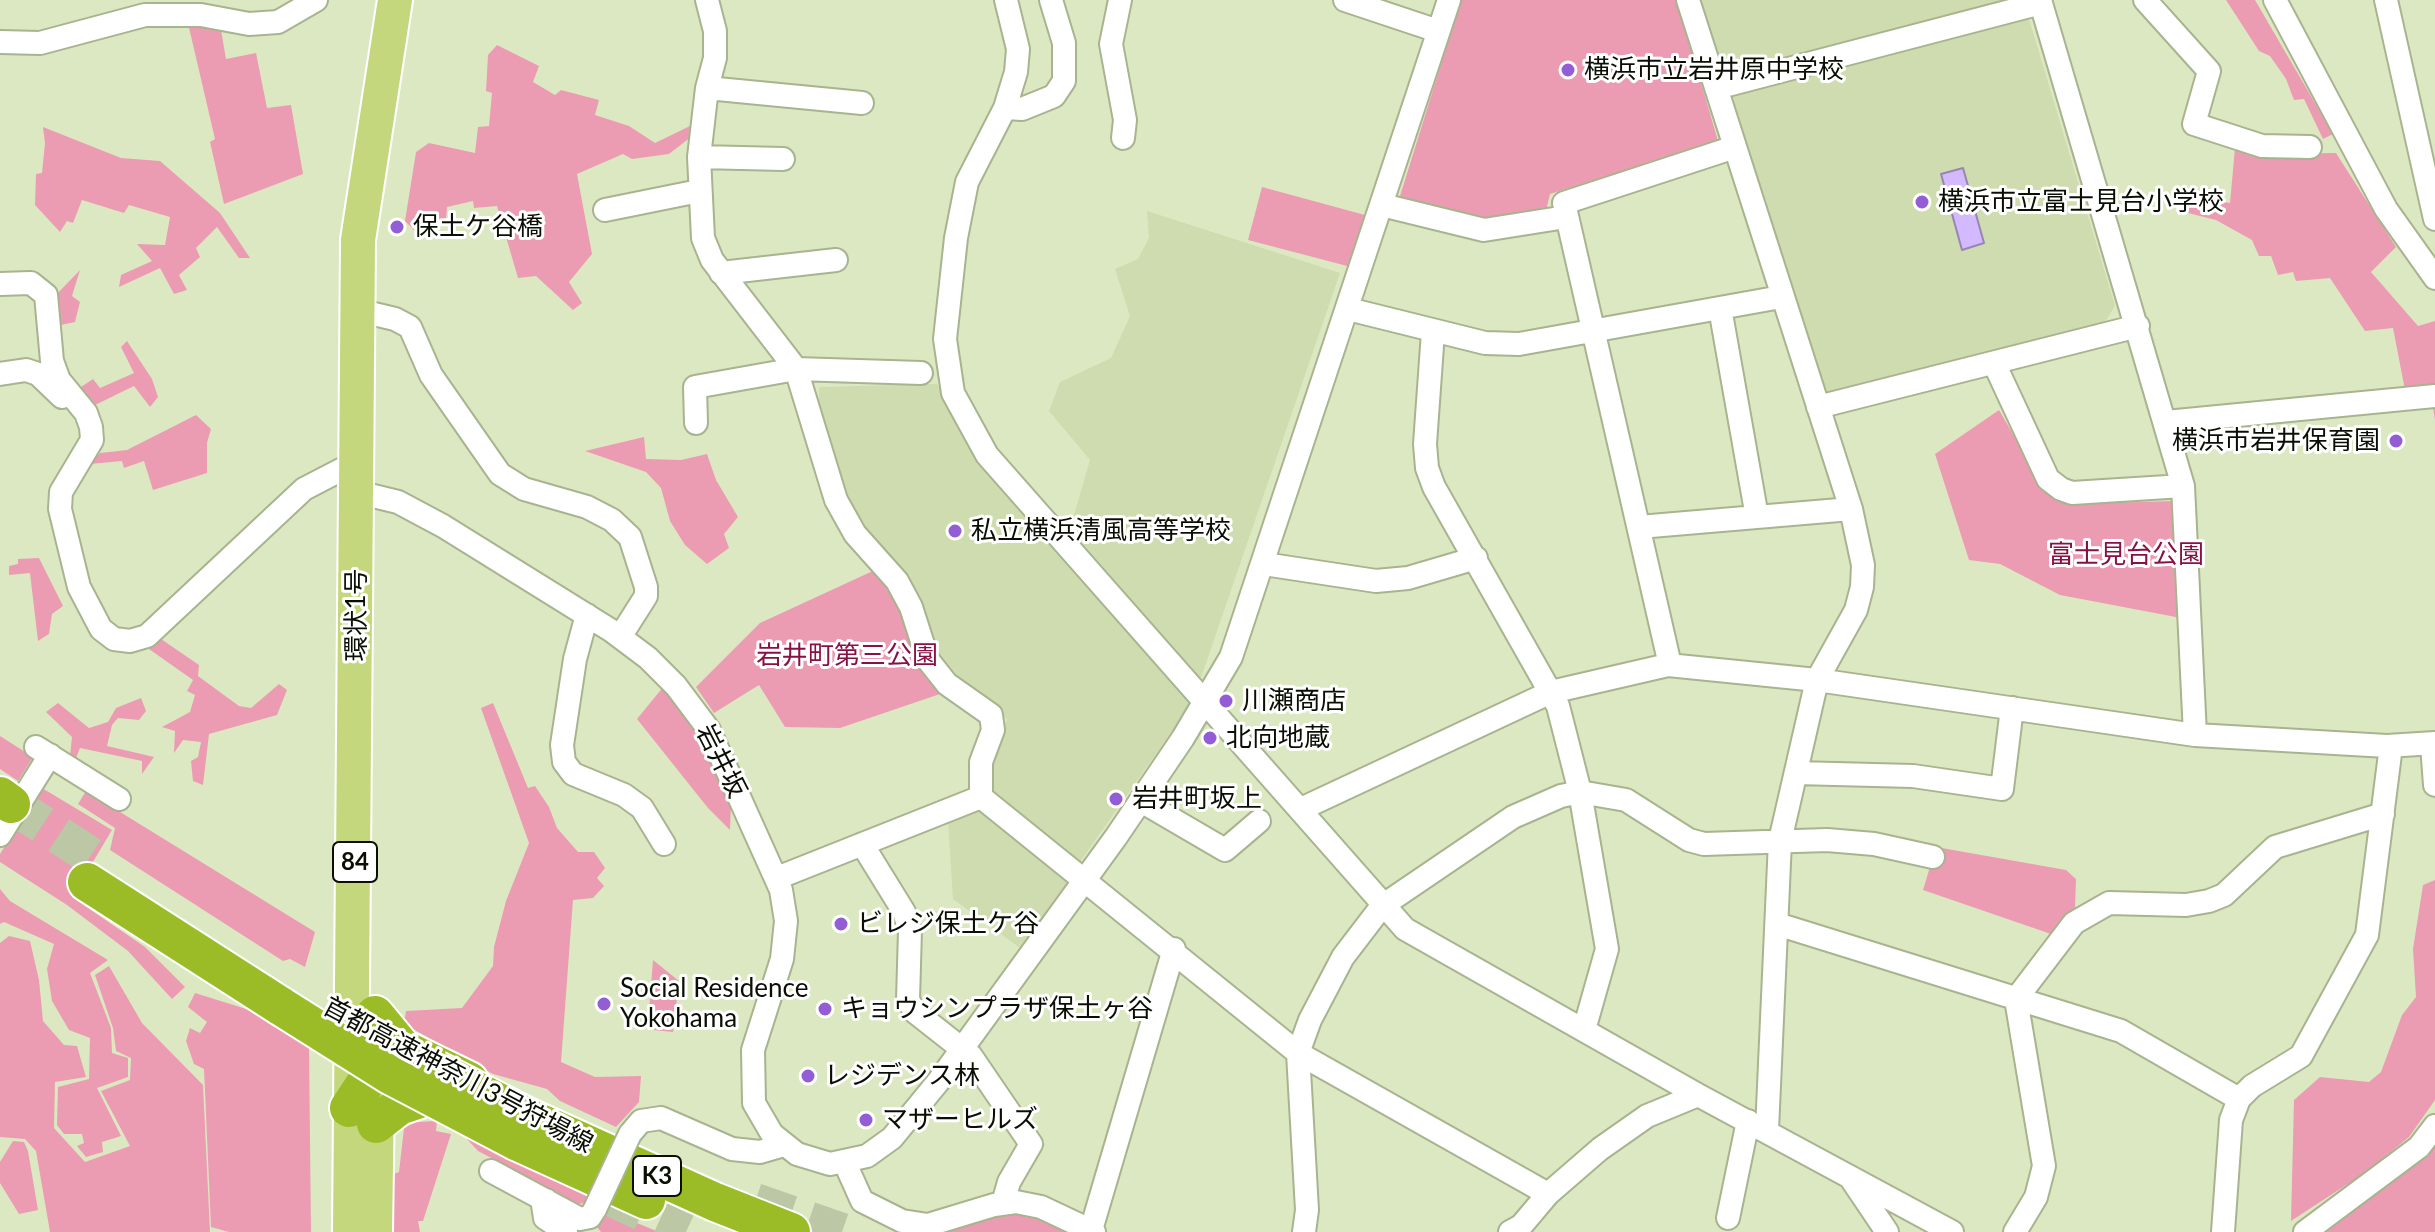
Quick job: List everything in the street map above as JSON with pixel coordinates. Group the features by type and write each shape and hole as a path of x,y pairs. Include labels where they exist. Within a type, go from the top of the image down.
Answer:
{"highway":[{"name":"首都高速神奈川3号狩場線","path":"94,872 287,997 400,1051 520,1128 722,1232"},
{"path":"363,1024 393,1058 420,1099 465,1121"},
{"path":"393,1058 484,1088"},
{"path":"362,1116 393,1058"},
{"path":"362,1116 420,1099"},
{"name":"首都高速神奈川3号狩場線","path":"520,1128 791,1232"}],"main road":[{"name":"環状1号","path":"369,312 358,240 395,0"},
{"name":"環状1号","path":"350,1232 362,1116 365,484 369,312 417,0"},
{"name":"環状1号","path":"362,1116 375,1232"}],"street":[{"path":"0,42 40,43 145,15 249,24 278,22 316,0"},
{"path":"707,0 715,31 715,58 707,88 699,157 703,238 721,273 796,369 836,500 845,519 897,581 911,607 928,660 947,684 991,715 993,730 981,762 981,797"},
{"path":"1006,0 1018,49 1016,72 1005,108 975,165 962,207 938,375 953,393 980,444 1405,929 1698,1095 1952,1232"},
{"path":"1005,108 1022,109 1054,96 1064,81 1064,43 1051,0"},
{"path":"1120,0 1111,56 1122,104 1123,138"},
{"path":"1345,0 1438,31"},
{"path":"1174,949 1093,1231 1041,1207 1003,1203 928,1225 902,1221 862,1201 838,1163 867,1156 892,1138 963,1046 1141,801 1231,657 1449,0"},
{"path":"1688,0 1851,509 1860,540 1862,587 1856,610 1817,680 1780,841 1777,924 1758,1125 1728,1218"},
{"path":"2145,0 2209,71 2194,124 2262,146 2310,147"},
{"path":"2275,0 2345,143 2386,209 2435,278"},
{"path":"2386,0 2435,219"},
{"path":"1716,88 2041,1 2183,486 2195,735"},
{"path":"707,88 862,103"},
{"path":"1670,665 1564,203 1735,147"},
{"path":"699,157 783,159"},
{"path":"605,210 699,191"},
{"path":"1382,205 1484,230 1566,217"},
{"path":"721,273 836,260"},
{"path":"0,284 31,283 46,295 52,361 59,380 86,413 92,440 61,492 60,509 79,587 101,629 114,639 130,641 147,636 304,489 365,484"},
{"path":"1348,309 1485,343 1519,344 1781,297"},
{"path":"1720,308 1757,517"},
{"path":"369,312 410,327 431,375 500,474 524,489 587,507 612,520 630,537 646,596 620,637"},
{"path":"1818,407 2138,326"},
{"path":"1433,332 1425,444 1427,468 1434,487 1558,706 1580,792 1607,949 1584,1030"},
{"path":"1994,363 2048,479 2061,489 2072,493 2183,486"},
{"path":"696,423 695,387 796,369 938,375"},
{"path":"0,374 26,370 38,374 68,404 86,413"},
{"path":"2166,422 2435,396"},
{"name":"岩井坂","path":"365,484 419,512 620,637 648,658 676,686 709,730 777,878 786,921 782,959 751,1068 754,1103 772,1134 784,1145 814,1161 838,1163"},
{"path":"1639,527 1851,509"},
{"path":"1264,564 1376,581 1408,578 1476,558"},
{"path":"587,615 575,659 562,745 564,762 573,774 624,795 642,808 664,844"},
{"path":"1301,809 1551,692 1670,665 1817,680 2195,735 2391,746 2434,744 2435,785"},
{"path":"1796,773 1913,776 2002,789 2012,708"},
{"path":"2223,1232 2231,1120 2239,1099 2252,1086 2301,1056 2367,935 2391,746"},
{"path":"4,812 43,751 119,799"},
{"path":"1304,1232 1307,1210 1298,1053 1328,983 1382,906 1513,817 1561,796 1580,792 1626,800 1689,840 1704,844 1780,841 1874,844 1933,857"},
{"path":"777,878 981,797"},
{"path":"981,797 1174,949 1298,1053 1548,1194"},
{"path":"1141,801 1225,850 1259,821"},
{"path":"2015,1232 2036,1197 2044,1166 2016,999 2074,923 2090,911 2109,903 2186,905 2209,901 2224,895 2275,847 2383,814"},
{"path":"862,844 904,912 910,930 908,1000 915,1012 963,1046 1031,1144 1009,1182 1003,1203"},
{"path":"1777,924 2121,1031 2239,1099"},
{"path":"1510,1232 1521,1226 1548,1194 1630,1127 1698,1095"},
{"path":"491,1171 580,1219 590,1217 595,1209 630,1134 641,1121 661,1118 732,1149 760,1152 784,1145"},
{"path":"2305,1232 2419,1147 2435,1126"},
{"path":"1850,1176 1887,1232"},
{"path":"546,1200 543,1205 545,1218 566,1232"}],"shaded area":[{"name":"横浜市立岩井原中学校","path":"1696,0 2017,0 1728,78 1721,74"},
{"name":"横浜市立富士見台小学校","path":"2027,12 2115,306 2103,325 1829,396 1820,390 1727,98 1733,90"},
{"path":"1963,168 1984,243 1962,250 1941,174"},
{"name":"私立横浜清風高等学校","path":"1147,211 1340,273 1193,701 1080,862 994,794 991,763 1007,719 933,654 846,511 819,424 819,387 937,384 971,447 1064,550 1090,460 1049,411 1060,382 1111,358 1130,316 1115,269 1138,259 1149,238"},
{"path":"980,805 1066,874 1068,882 1020,948 953,899 948,820"}],"green space":[{"name":"横浜市立岩井原中学校","path":"1461,0 1677,0 1718,141 1550,194 1545,215 1485,222 1403,204 1400,196"},
{"path":"2226,0 2255,0 2333,134 2323,139 2304,99 2294,100 2286,79 2270,56 2259,51"},
{"path":"187,19 220,24 226,59 256,53 267,108 291,105 303,174 224,204 210,142 215,139"},
{"path":"497,45 539,66 533,82 555,95 561,90 599,100 595,115 629,126 655,143 690,126 691,137 669,154 632,159 623,154 577,174 592,254 569,282 582,303 573,310 536,276 518,278 497,206 474,208 473,201 447,207 446,219 419,235 405,221 416,152 429,143 475,153 478,127 489,126 492,93 486,91 488,55"},
{"path":"43,127 121,158 160,161 220,213 250,258 239,258 217,227 196,248 200,257 179,275 187,290 174,294 160,268 119,287 121,275 152,261 137,244 165,245 170,217 129,205 124,213 82,200 73,223 67,221 60,232 35,205 36,174 42,173"},
{"path":"2235,148 2265,154 2336,153 2396,247 2371,272 2418,326 2435,321 2435,420 2430,389 2405,390 2393,328 2365,331 2330,278 2296,281 2293,272 2278,275 2271,256 2259,256 2252,240 2216,220 2184,212 2186,196 2230,203"},
{"path":"1262,187 1365,215 1351,267 1248,240"},
{"path":"80,270 72,296 80,302 75,322 56,326 55,296"},
{"path":"127,341 152,379 158,397 150,407 134,386 91,407 78,389 93,379 100,388 134,373 121,347"},
{"name":"富士見台公園","path":"1999,410 2046,491 2070,504 2175,501 2181,618 2060,595 2000,564 1969,560 1935,454"},
{"path":"196,415 211,429 207,443 207,473 153,490 144,461 124,468 122,461 90,464 100,453 127,450"},
{"path":"644,437 646,459 681,460 707,454 716,480 738,517 724,534 729,548 707,564 685,545 670,521 661,488 646,472 585,451"},
{"path":"39,558 63,606 52,614 49,634 38,641 30,573 9,575 9,566 18,564 18,559"},
{"name":"岩井町第三公園","path":"875,570 896,593 916,657 940,694 840,728 785,727 759,685 714,713 696,687 760,623"},
{"path":"161,639 199,665 198,676 239,706 251,708 279,684 287,690 277,715 209,734 203,785 193,781 191,761 198,757 201,742 183,740 174,753 175,731 162,727 190,712 195,695 187,691 193,680 149,649"},
{"path":"664,686 700,735 731,804 730,830 708,808 637,719"},
{"path":"141,698 146,711 139,720 118,718 112,725 107,746 154,757 142,774 142,761 80,748 76,758 70,756 72,737 46,712 58,703 89,728 108,722 116,708"},
{"path":"493,703 528,788 535,786 549,807 557,828 578,852 594,852 605,868 597,878 604,886 593,898 573,900 561,1062 595,1077 641,1076 639,1102 616,1127 560,1101 547,1089 493,1074 404,1024 406,1011 462,1008 493,966 494,947 506,901 529,843 481,708"},
{"path":"0,736 33,757 18,781 0,769"},
{"path":"42,788 112,830 72,897 145,947 185,987 172,999 128,951 67,905 0,862 0,854"},
{"path":"86,791 315,932 305,967 290,959 283,961 110,850 115,828 78,804"},
{"path":"1936,847 2066,870 2076,879 2075,908 2051,934 1923,890"},
{"path":"2435,880 2435,1100 2409,1137 2366,1172 2291,1221 2294,1100 2320,1077 2369,1082 2381,1072 2402,1015 2416,997 2413,949 2423,885"},
{"path":"0,889 10,901 108,960 90,973 111,1028 112,1053 128,1058 128,1077 97,1088 121,1136 102,1142 103,1152 86,1157 77,1146 84,1143 82,1134 64,1134 57,1125 58,1087 89,1079 90,1038 69,1030 52,1001 47,969 54,944 4,922 0,924"},
{"path":"9,936 30,941 39,980 43,1021 64,1045 77,1046 86,1077 55,1082 54,1128 85,1162 130,1146 101,1091 130,1080 131,1058 116,1051 113,1028 95,975 109,966 142,1023 203,1085 210,1232 50,1232 36,1151 25,1139 0,1137 0,943"},
{"path":"653,960 679,981 673,1032 653,1030 648,1023"},
{"path":"195,993 259,1013 309,1046 311,1232 229,1232 211,1227 204,1069 194,1064 186,1041 190,1028 200,1033 207,1022 188,1007"},
{"path":"437,1121 436,1131 451,1134 423,1221 418,1221 420,1232 388,1232 389,1176 399,1172 404,1128 416,1122"},
{"path":"466,1138 588,1197 587,1202 579,1204 478,1151"},
{"path":"13,1141 24,1142 28,1151 38,1210 19,1214 0,1183 0,1162"},
{"path":"2435,1142 2435,1232 2318,1232"},
{"path":"605,1210 659,1232 601,1232 597,1227"},
{"path":"1008,1210 1028,1212 1070,1232 948,1232"}],"tunnel":[{"path":"11,804 100,862"},
{"path":"608,1196 686,1232"},
{"path":"755,1202 842,1232"}],"place":[{"name":"横浜市立岩井原中学校","path":"1568,70"},
{"name":"横浜市立富士見台小学校","path":"1922,202"},
{"name":"保土ケ谷橋","path":"397,227"},
{"name":"横浜市岩井保育園","path":"2396,441"},
{"name":"私立横浜清風高等学校","path":"955,531"},
{"name":"川瀬商店","path":"1226,701"},
{"name":"北向地蔵","path":"1210,738"},
{"name":"岩井町坂上","path":"1116,799"},
{"name":"ビレジ保土ケ谷","path":"841,924"},
{"name":"Social Residence Yokohama","path":"604,1004"},
{"name":"キョウシンプラザ保土ヶ谷","path":"825,1009"},
{"name":"レジデンス林","path":"808,1076"},
{"name":"マザーヒルズ","path":"866,1120"}]}
